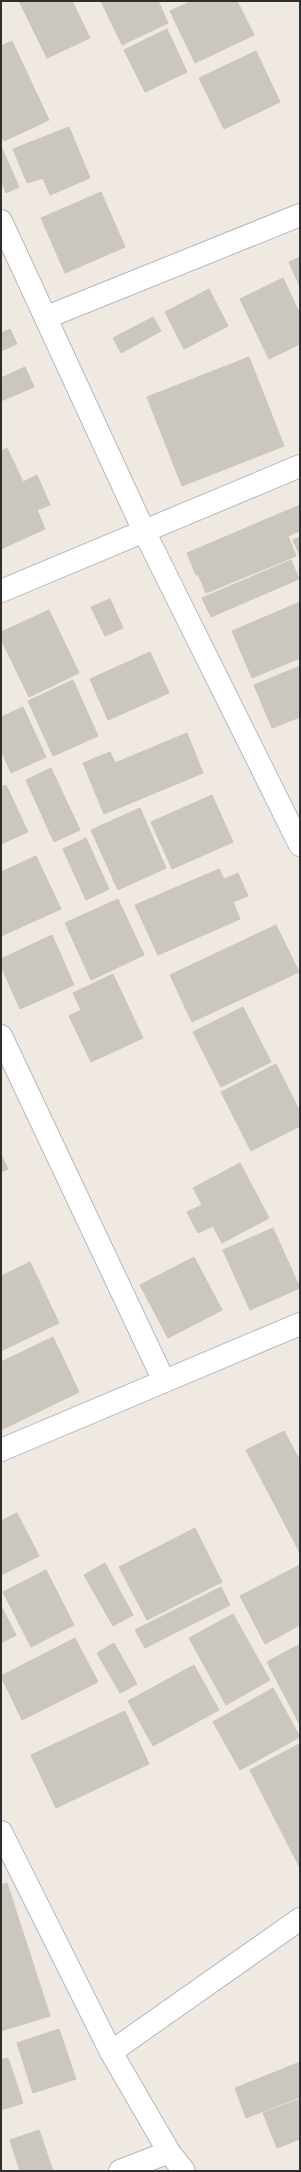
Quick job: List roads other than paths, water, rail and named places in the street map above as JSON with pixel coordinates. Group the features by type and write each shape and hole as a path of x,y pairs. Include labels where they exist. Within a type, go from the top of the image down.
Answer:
{"street":[{"path":"47,317 300,215"},
{"path":"1,221 47,317 144,531 298,837"},
{"path":"1,591 300,466"},
{"path":"1,1036 164,1381"},
{"path":"1,1450 300,1324"},
{"path":"1,1832 111,2052 169,2152 184,2171"},
{"path":"111,2052 300,1919"},
{"path":"120,2171 169,2152"}]}
